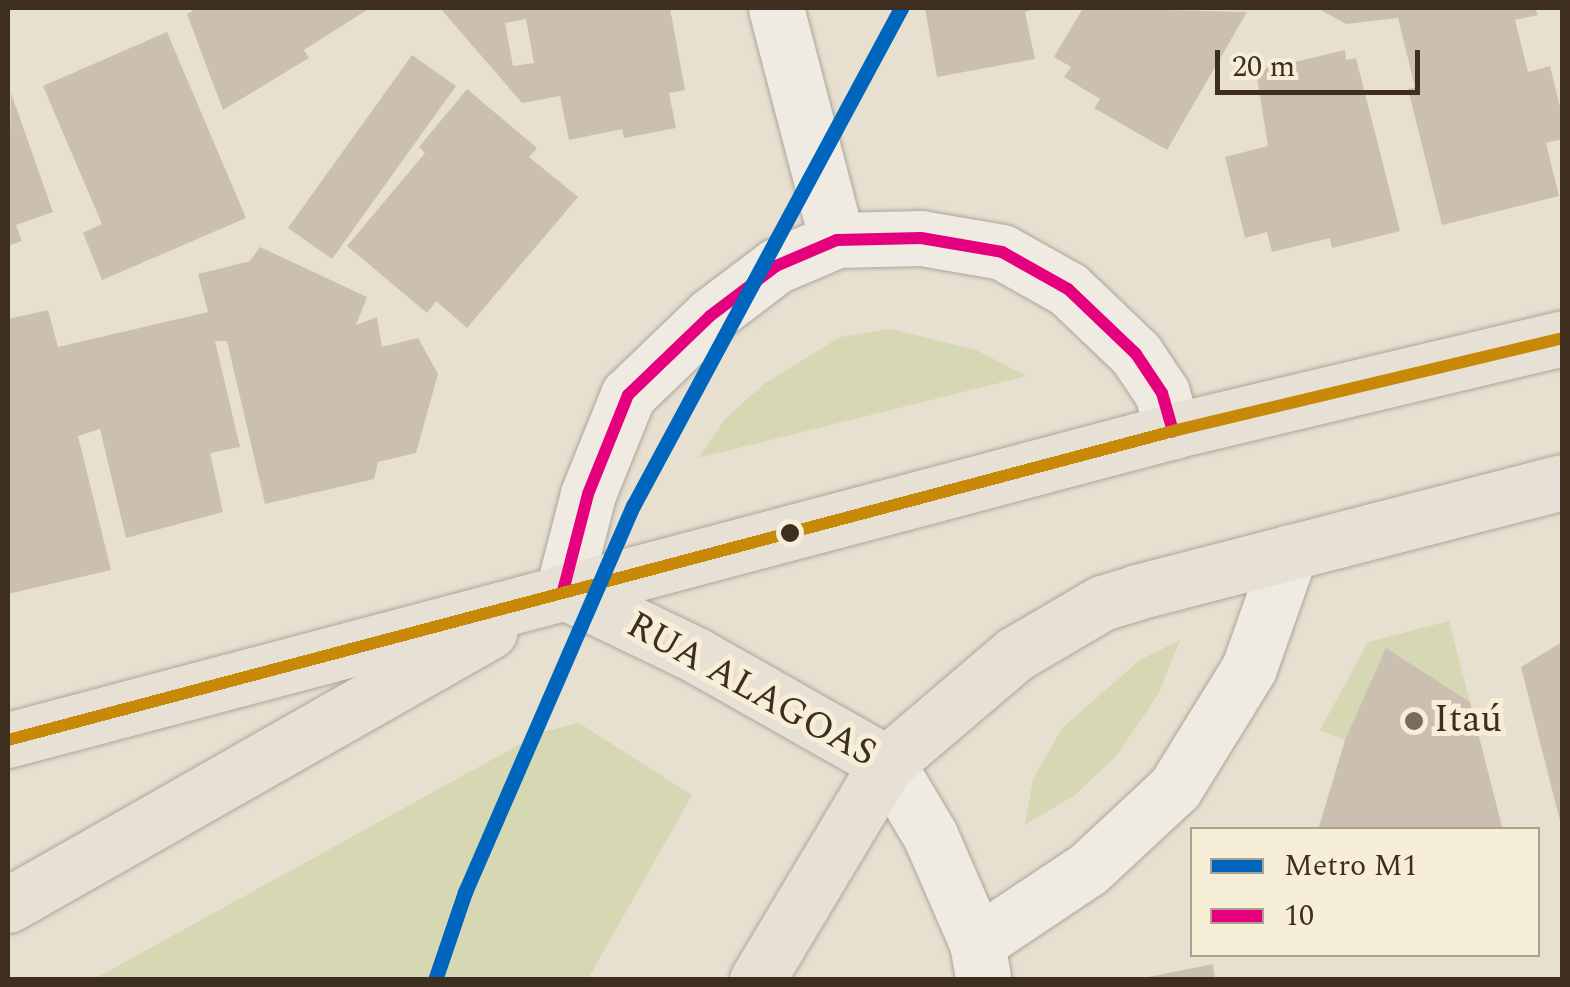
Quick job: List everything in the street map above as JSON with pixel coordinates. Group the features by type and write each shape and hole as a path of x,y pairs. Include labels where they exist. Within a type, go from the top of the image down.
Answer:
{"main road":[{"path":"8,740 1173,431 1562,338"},
{"path":"757,980 887,763 1015,654 1102,603 1562,482"},
{"path":"8,904 563,591"},
{"name":"RUA ALAGOAS","path":"563,591 694,654 887,763"}],"street":[{"path":"776,8 837,240"},
{"path":"563,591 588,494 628,395 710,316 776,266 837,240 922,238 1002,252 1068,288 1136,354 1162,393 1173,431"},
{"path":"980,961 1175,788 1249,668 1290,552"},
{"name":"RUA ALAGOAS","path":"887,763 930,835 980,961"}],"green space":[{"path":"891,329 976,350 1027,376 698,458 726,418 764,384 840,337"},
{"path":"1449,621 1470,702 1387,649 1345,740 1320,730 1368,642"},
{"path":"1180,640 1158,695 1116,756 1075,795 1025,825 1033,779 1062,728 1140,660"},
{"path":"579,723 692,795 588,979 94,979 542,732"}],"building":[{"path":"197,8 370,8 304,50 309,58 223,110 187,14"},
{"path":"440,8 670,8 685,90 669,93 676,128 624,138 622,129 569,140 560,96 522,103","holes":["526,19 534,63 513,66 505,23"]},
{"path":"925,8 1037,8 1025,12 1035,59 937,77"},
{"path":"1083,8 1247,12 1167,150 1094,108 1100,99 1064,77 1071,67 1054,57"},
{"path":"1317,8 1535,8 1538,15 1515,20 1528,72 1550,66 1562,115 1562,139 1546,143 1559,196 1442,225 1408,89 1415,87 1398,18 1346,24"},
{"path":"167,32 246,218 102,280 83,233 102,224 43,86"},
{"path":"1345,50 1346,60 1356,58 1400,231 1332,248 1330,238 1272,252 1267,232 1245,238 1225,157 1268,146 1256,71"},
{"path":"412,55 456,86 332,259 288,228"},
{"path":"467,89 537,148 529,157 578,197 467,328 436,301 427,313 347,246 425,153 419,147"},
{"path":"11,93 53,212 16,225 22,241 8,246"},
{"path":"260,247 367,297 356,325 377,317 382,347 418,338 438,374 416,453 378,462 374,479 265,504 227,341 215,341 240,447 210,453 223,512 126,538 100,429 78,436 111,570 8,594 8,319 48,310 58,347 208,312 198,274 250,261"},
{"path":"1562,642 1562,825 1561,825 1521,667"},
{"name":"Itaú","path":"1386,648 1470,702 1502,827 1319,827 1345,740"},
{"path":"1213,964 1215,980 1143,980 1143,978"}],"metro line":[{"name":"M1","path":"435,980 465,892 633,506 901,8"}],"transit line":[{"name":"10","path":"563,591 588,494 628,395 710,316 776,266 837,240 921,238 1002,252 1068,289 1136,354 1162,393 1173,431"},
{"path":"8,740 1173,431 1562,338"}],"place":[{"name":"Itaú","path":"1414,721"}]}
